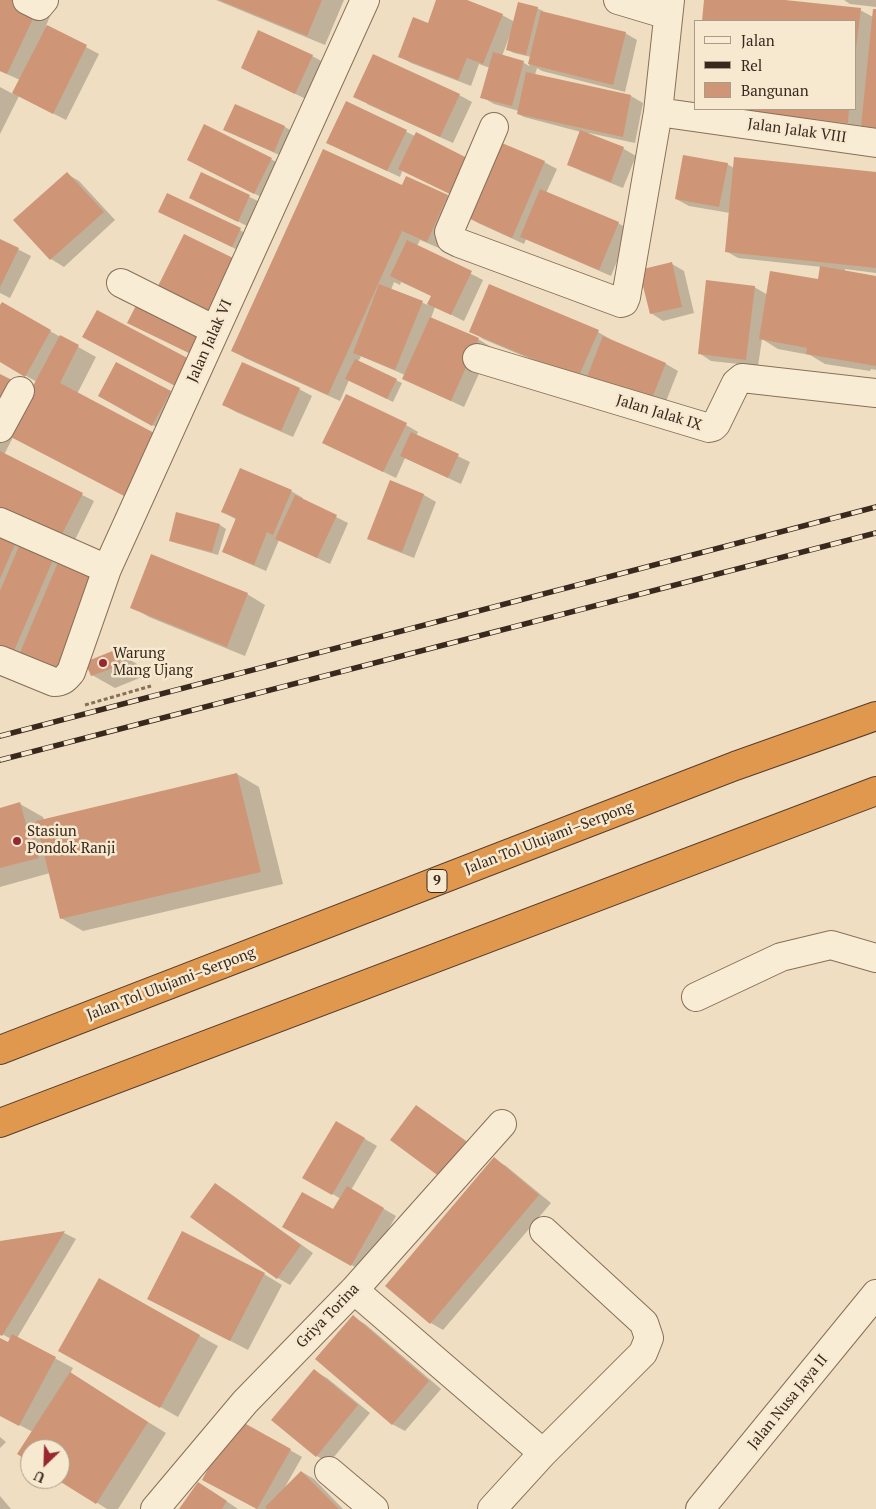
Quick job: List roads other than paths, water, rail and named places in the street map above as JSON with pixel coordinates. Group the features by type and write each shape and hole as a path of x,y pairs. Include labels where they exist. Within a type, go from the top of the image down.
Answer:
{"highway":[{"name":"Jalan Tol Ulujami–Serpong","path":"0,1050 735,766 876,716"},
{"path":"0,1123 876,791"}],"street":[{"path":"27,0 39,6 44,0"},
{"name":"Jalan Jalak VI","path":"0,660 54,682 60,682 71,672 107,569 365,0"},
{"path":"494,127 449,232 451,239 621,303 624,302 658,112 669,7 618,0"},
{"name":"Jalan Jalak VIII","path":"658,112 876,143"},
{"path":"121,283 215,330"},
{"name":"Jalan Jalak IX","path":"477,358 709,428 714,428 736,383 742,378 876,393"},
{"path":"0,428 20,391"},
{"path":"0,522 107,569"},
{"path":"696,997 781,957 831,945 876,958"},
{"name":"Griya Torina","path":"155,1509 245,1402 354,1290 502,1124"},
{"path":"492,1509 543,1453 642,1353 649,1338 644,1323 544,1230"},
{"path":"354,1290 543,1453"},
{"name":"Jalan Nusa Jaya II","path":"700,1509 876,1294"},
{"path":"329,1471 374,1509"}],"railway":[{"path":"0,736 876,507"},
{"path":"0,760 876,533"}],"place":[{"name":"Warung Mang Ujang","path":"103,663"},
{"name":"Stasiun Pondok Ranji","path":"17,841"}]}
